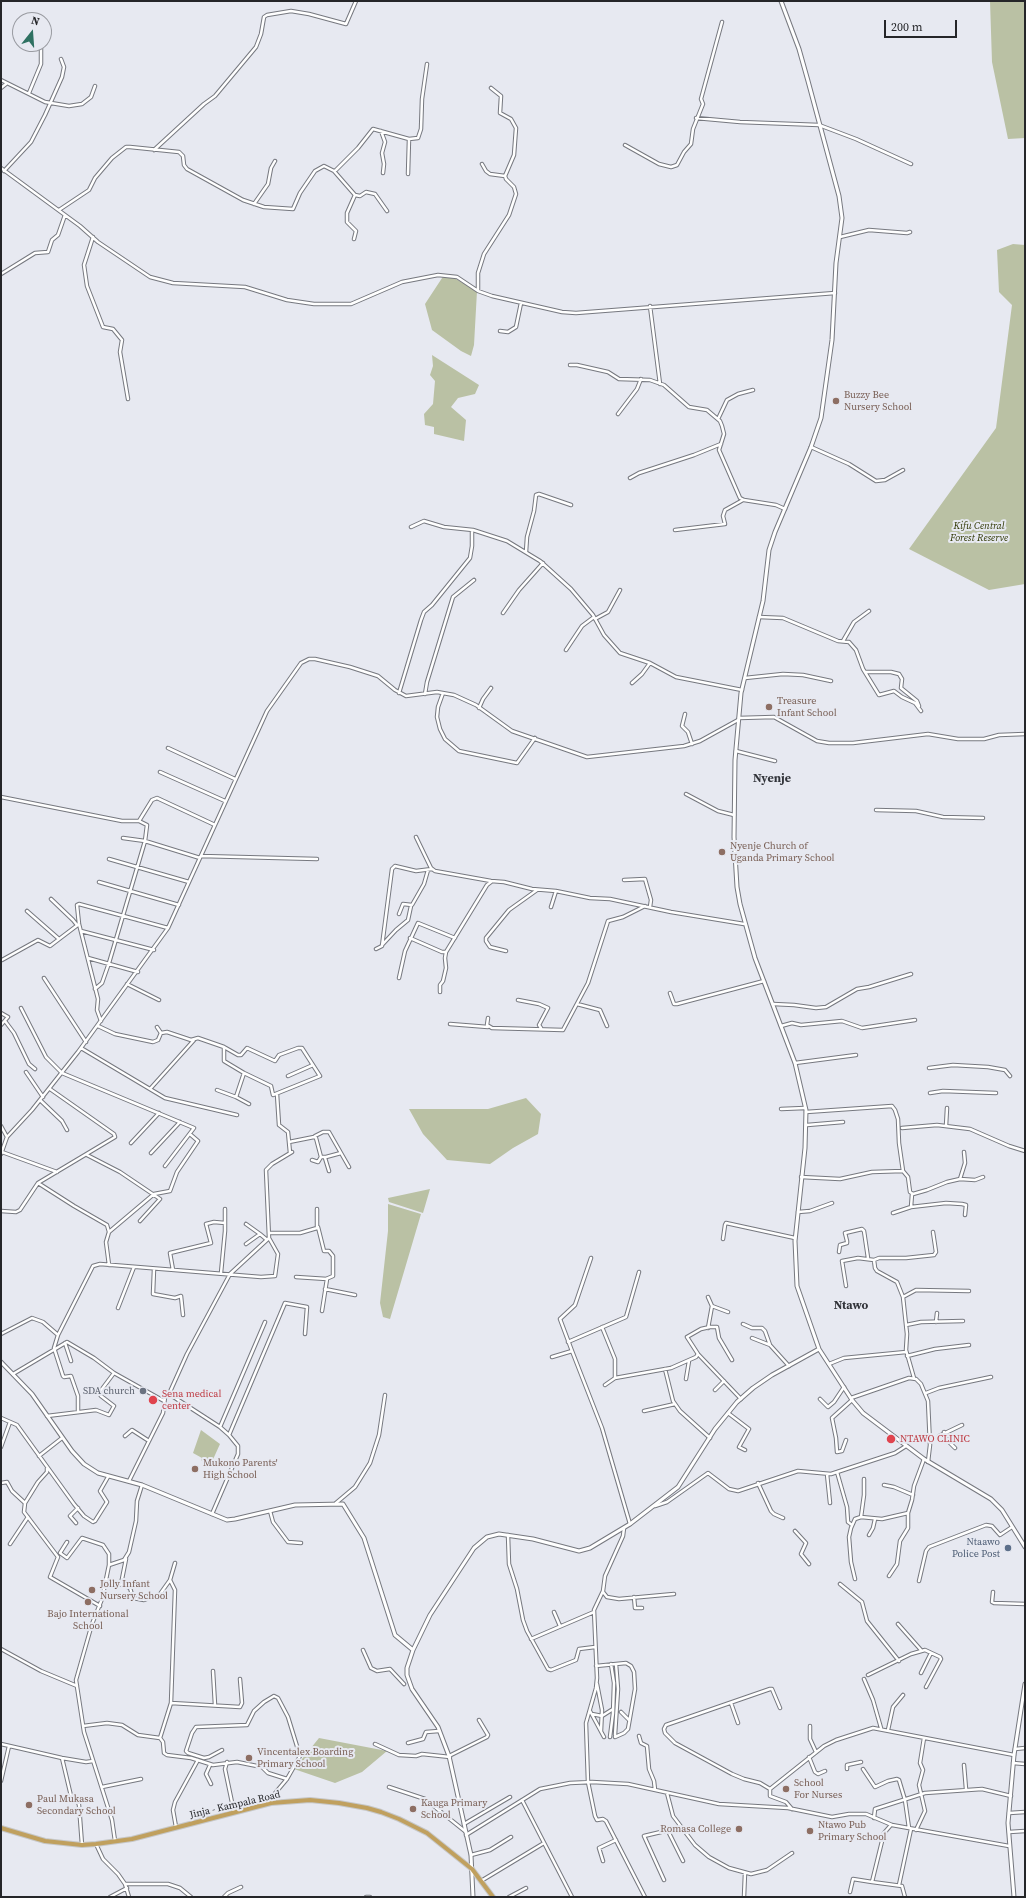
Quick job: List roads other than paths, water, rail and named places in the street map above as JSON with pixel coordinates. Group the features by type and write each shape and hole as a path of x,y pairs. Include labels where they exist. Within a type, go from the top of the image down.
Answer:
{"highway":[{"name":"Jinja - Kampala Road","path":"1,1828 45,1841 82,1845 96,1844 116,1842 271,1803 310,1800 367,1808 399,1819 427,1833 472,1870 493,1897"}],"street":[{"path":"154,150 204,104 215,96 256,47 261,34 264,18 267,15 291,11 309,14 346,24 356,1"},
{"path":"781,1 799,49 842,211 829,372 821,418 811,447 775,532 769,550 759,617 742,690 736,751 734,815 737,887 744,924 772,1004 795,1063 806,1112 807,1125 795,1238 798,1291 819,1349 863,1413 928,1462 991,1499 1002,1510 1025,1547"},
{"path":"625,144 659,164 675,167 691,144 696,118 702,104 701,99 722,22"},
{"path":"29,93 41,64 41,52"},
{"path":"4,171 31,142 62,77 64,67 61,59"},
{"path":"334,171 357,149 371,130 381,131 409,139 418,138 420,134 422,99 427,64"},
{"path":"1,80 6,84 29,93 50,104 69,106 82,104 91,96 95,86"},
{"path":"1,88 6,84"},
{"path":"478,291 478,273 484,254 508,215 516,194 514,187 507,181 505,176 514,155 516,128 511,119 500,113 501,96 491,88"},
{"path":"696,118 728,122 819,125 856,139 911,164"},
{"path":"381,131 385,142 382,153 384,164 383,173"},
{"path":"408,174 409,139"},
{"path":"59,210 89,190 99,173 121,150 130,147 181,154 187,170 254,204 293,209 300,193 315,171 324,166 334,171 355,194 360,196 366,192 375,194 387,210"},
{"path":"254,204 268,184 271,168 275,161"},
{"path":"482,164 486,171 490,174 505,176"},
{"path":"1,168 133,266 157,279 173,283 245,287 276,298 334,305 351,304 402,282 438,275 457,278 478,291 521,303 576,313 650,306 836,293"},
{"path":"354,239 356,231 348,223 347,213 355,194"},
{"path":"1,274 35,253 48,252 52,240 58,235 65,215"},
{"path":"840,237 869,230 910,232"},
{"path":"93,237 84,265 86,286 103,327 113,329 122,340 120,352 128,399"},
{"path":"500,331 508,332 516,328 521,303"},
{"path":"650,306 660,384"},
{"path":"570,365 577,365 608,372 619,378 631,380 641,379 660,384 676,395 686,406 693,409 705,409 718,420 724,430 719,450 736,490 744,500"},
{"path":"618,414 636,389 641,379"},
{"path":"718,420 727,400 738,394 753,390"},
{"path":"630,478 639,473 694,455 721,444"},
{"path":"811,447 849,464 876,481 886,480 903,470"},
{"path":"526,552 527,533 534,511 536,495 539,494 571,505"},
{"path":"675,530 725,524 723,516 725,510 744,500 776,505 785,509"},
{"path":"411,527 424,521 444,527 472,530 504,539 542,562 571,589 595,618 604,635 618,651 628,657 650,663 676,677 742,690"},
{"path":"399,693 422,616 470,558 472,530"},
{"path":"503,613 519,590 542,562"},
{"path":"425,694 427,682 453,597 474,580"},
{"path":"566,650 582,626 608,612 620,590"},
{"path":"843,640 854,622 869,611"},
{"path":"759,617 783,618 838,641 843,640 849,642 853,646 865,672 879,695 894,691 919,706"},
{"path":"57,1172 1,1153 7,1137 50,1089 101,1022 127,984 138,972 168,928 269,706 300,663 305,660 327,661 373,674 399,693 406,696 442,693 459,697 479,708 512,731 535,738 577,755 589,757 657,750 692,744 738,719 774,717 794,730 817,741 832,743 853,743 928,734 958,739 984,739 999,735 1025,734"},
{"path":"632,683 642,674 650,663"},
{"path":"865,672 891,672 899,674 902,679 901,688 917,701 921,710"},
{"path":"745,678 783,674 831,681"},
{"path":"479,708 483,699 491,688"},
{"path":"442,693 437,717 440,729 446,739 459,751 517,763 535,738"},
{"path":"685,714 682,726 688,733 692,744"},
{"path":"168,748 236,779"},
{"path":"736,751 775,761"},
{"path":"160,772 225,801"},
{"path":"686,794 715,810 734,815"},
{"path":"1,797 122,821 139,821 147,825 145,841 129,890 109,963 102,983 95,989"},
{"path":"139,821 152,800 157,798 215,825"},
{"path":"876,810 916,811 943,816 983,818"},
{"path":"416,836 432,869"},
{"path":"124,838 145,841 200,857 317,859"},
{"path":"109,859 138,866 189,882"},
{"path":"382,946 392,868 395,866 416,871 432,869 435,871 491,882 504,882 538,890 556,891 590,898 608,899 705,919 744,924"},
{"path":"376,949 382,946 396,930 408,920 411,906 424,884 428,870"},
{"path":"624,880 644,878 646,880 651,900 650,907"},
{"path":"99,882 179,905"},
{"path":"440,992 440,985 443,981 446,968 446,952 487,885 491,882"},
{"path":"506,951 490,947 486,941 486,938 509,910 538,890"},
{"path":"551,907 556,891"},
{"path":"51,899 78,925 81,931 98,999 97,1010 101,1022"},
{"path":"78,925 78,904 168,928"},
{"path":"399,914 403,904 411,906"},
{"path":"450,1024 563,1030 577,1004 595,962 608,921 623,917 645,906"},
{"path":"27,911 59,939"},
{"path":"399,978 405,951 417,924 420,922 455,938"},
{"path":"2,960 38,940 49,946 78,925"},
{"path":"81,931 154,950"},
{"path":"410,938 442,952 446,952"},
{"path":"88,958 138,972"},
{"path":"772,1004 816,1008 826,1007 857,989 869,987 911,974"},
{"path":"44,978 86,1042"},
{"path":"670,993 672,1001 676,1004 764,981"},
{"path":"127,984 159,1000"},
{"path":"518,1000 546,1006 548,1010 539,1025 541,1028"},
{"path":"577,1004 600,1010 607,1026"},
{"path":"21,1008 46,1056 62,1073 194,1128 191,1135 165,1166"},
{"path":"1,1013 7,1016 1,1025"},
{"path":"488,1018 489,1027"},
{"path":"781,1026 792,1022 801,1025 842,1021 862,1028 915,1020"},
{"path":"5,1021 14,1033 30,1064 35,1069"},
{"path":"98,1026 115,1034 153,1042 158,1040 161,1033"},
{"path":"157,1027 161,1033"},
{"path":"161,1033 167,1032 189,1039 198,1038 224,1047 238,1055 241,1055 247,1048 275,1061 280,1055 300,1047 320,1076 272,1095 271,1086 244,1073 224,1061 224,1047"},
{"path":"150,1089 195,1039"},
{"path":"81,1048 165,1098 237,1115"},
{"path":"795,1063 856,1055"},
{"path":"288,1076 313,1065"},
{"path":"929,1068 953,1065 988,1067 1005,1070 1010,1076"},
{"path":"26,1072 43,1097"},
{"path":"236,1097 244,1073"},
{"path":"1,1211 13,1213 20,1210 38,1183 114,1138 115,1135 50,1089"},
{"path":"217,1090 236,1097 249,1104"},
{"path":"930,1093 943,1090 996,1094"},
{"path":"129,1481 163,1413 164,1402 187,1354 230,1274 267,1239 269,1233 266,1170 272,1164 291,1153 288,1132 279,1126 277,1094"},
{"path":"40,1100 62,1121 67,1130"},
{"path":"806,1112 892,1106 897,1114 903,1171 908,1177 910,1192 912,1194 912,1207"},
{"path":"781,1109 805,1108"},
{"path":"946,1126 947,1108"},
{"path":"131,1143 159,1113"},
{"path":"151,1153 180,1122"},
{"path":"807,1125 843,1122"},
{"path":"1,1126 7,1137"},
{"path":"902,1128 946,1126 970,1129 1008,1146 1025,1151"},
{"path":"289,1142 314,1137 323,1132 329,1132 349,1167"},
{"path":"109,1232 154,1194 170,1191 177,1172 198,1141 191,1135"},
{"path":"312,1160 318,1162 321,1157 318,1141 314,1137"},
{"path":"960,1179 965,1163 964,1152"},
{"path":"321,1157 341,1153"},
{"path":"86,1155 120,1172 154,1194 160,1200 140,1222"},
{"path":"325,1157 329,1170"},
{"path":"801,1177 840,1179 872,1172 903,1171"},
{"path":"912,1194 916,1194 939,1184 960,1179 975,1180 983,1177"},
{"path":"38,1183 107,1225 109,1232 106,1242 109,1265"},
{"path":"797,1212 810,1211 832,1203"},
{"path":"893,1213 912,1207 946,1203 966,1205 965,1215"},
{"path":"296,1277 326,1279 333,1276 333,1256 329,1251 324,1251 318,1227 318,1209"},
{"path":"221,1273 225,1210"},
{"path":"173,1270 170,1253 211,1243 206,1224 214,1222 225,1223"},
{"path":"723,1239 726,1223 795,1238"},
{"path":"78,1412 78,1396 71,1376 63,1376 54,1348 58,1335 93,1266 97,1264 275,1276 278,1254 267,1239 246,1224"},
{"path":"269,1233 300,1233 318,1227"},
{"path":"838,1252 840,1245 847,1243 848,1241 845,1233 862,1229 864,1231 868,1258"},
{"path":"846,1286 842,1262 852,1258 868,1258 874,1260 879,1258 906,1258 934,1255 936,1252 934,1232"},
{"path":"246,1244 260,1234"},
{"path":"591,1258 576,1305 560,1319 602,1428 630,1524"},
{"path":"874,1260 877,1271 897,1282 903,1297 906,1325 906,1352 914,1378 921,1384 926,1393 929,1414 930,1445 928,1462"},
{"path":"118,1308 134,1267"},
{"path":"154,1269 153,1294 175,1298 182,1297 183,1316"},
{"path":"568,1342 626,1317 639,1272"},
{"path":"322,1311 326,1279"},
{"path":"325,1289 355,1295"},
{"path":"903,1297 916,1290 968,1291"},
{"path":"708,1297 712,1306 708,1328"},
{"path":"229,1435 285,1303 307,1307 305,1334"},
{"path":"712,1306 728,1312"},
{"path":"936,1322 937,1313"},
{"path":"1,1334 32,1318 43,1322 58,1335"},
{"path":"906,1325 921,1322 963,1321"},
{"path":"220,1427 265,1322"},
{"path":"743,1324 752,1328 762,1328 768,1335 770,1345"},
{"path":"602,1327 615,1359 614,1378"},
{"path":"732,1360 719,1338 717,1328 708,1328 687,1337 698,1354 741,1399"},
{"path":"752,1338 770,1345 789,1366"},
{"path":"13,1374 54,1348 64,1343 71,1343 114,1373 164,1402"},
{"path":"64,1343 71,1361"},
{"path":"907,1356 935,1349 969,1345"},
{"path":"473,1897 470,1855 450,1756 439,1730 409,1682 407,1668 413,1650 430,1615 474,1548 479,1542 492,1535 508,1535 545,1541 579,1551 590,1548 630,1524 678,1487 727,1413 741,1399 753,1388 819,1349"},
{"path":"552,1357 572,1351"},
{"path":"829,1364 854,1357 906,1352"},
{"path":"605,1385 614,1378 665,1369 690,1360 698,1354"},
{"path":"686,1379 690,1360"},
{"path":"1,1362 32,1394 62,1438 84,1464 98,1473 142,1485 212,1514 231,1520 295,1505 336,1503 344,1506 359,1529 368,1549 395,1635 413,1650"},
{"path":"665,1369 675,1404 684,1416 710,1438"},
{"path":"47,1416 96,1410 109,1415 114,1406 99,1393 114,1373"},
{"path":"926,1393 939,1388 991,1377"},
{"path":"846,1440 842,1451 837,1452 832,1418 852,1399 914,1378"},
{"path":"714,1390 724,1381"},
{"path":"820,1399 828,1407 834,1402 844,1387"},
{"path":"169,1394 220,1427 238,1446 238,1454 212,1514"},
{"path":"336,1503 355,1487 364,1476 370,1463 379,1435 385,1394"},
{"path":"644,1411 675,1404"},
{"path":"727,1413 749,1428 739,1447 745,1450"},
{"path":"1,1418 17,1425 47,1467 88,1519 95,1521 107,1502 100,1491 108,1476"},
{"path":"1,1447 10,1422"},
{"path":"939,1436 944,1432 962,1425"},
{"path":"125,1436 132,1430 149,1441"},
{"path":"944,1432 947,1440 955,1448"},
{"path":"39,1456 62,1438"},
{"path":"655,1506 667,1502 708,1473 732,1490 738,1491 758,1483 798,1471 827,1474 837,1472 895,1453 906,1446"},
{"path":"889,1576 897,1564 899,1544 908,1528 908,1513 914,1486 924,1459"},
{"path":"47,1467 47,1472 38,1482 23,1510 58,1558 50,1577 100,1606"},
{"path":"837,1472 847,1507 848,1522 852,1525"},
{"path":"827,1474 830,1504"},
{"path":"861,1517 864,1495 864,1479"},
{"path":"1,1483 7,1482 12,1492 26,1503"},
{"path":"758,1483 774,1514 783,1518"},
{"path":"121,1584 136,1521 137,1501 142,1485"},
{"path":"884,1485 894,1487 913,1495"},
{"path":"76,1523 70,1516 78,1508"},
{"path":"270,1511 273,1522 288,1542 301,1543"},
{"path":"855,1579 850,1553 849,1537 855,1518 861,1517 875,1519 908,1513"},
{"path":"10,1544 28,1517"},
{"path":"869,1535 873,1528 875,1519"},
{"path":"919,1581 926,1551 929,1547 986,1525 992,1526 1000,1535 1012,1527"},
{"path":"601,1731 602,1716 597,1682 594,1612 596,1604 603,1591 605,1576 623,1536 624,1528"},
{"path":"796,1531 806,1543 802,1554 809,1564"},
{"path":"508,1535 508,1557 510,1570 518,1589 523,1620 546,1666 552,1670 576,1660 580,1649 595,1647"},
{"path":"67,1542 60,1553 68,1558 82,1538 103,1545 109,1554 109,1566 100,1606 92,1624 77,1677 77,1686 83,1726 112,1820 116,1842"},
{"path":"109,1566 126,1558"},
{"path":"106,1579 130,1588 132,1597 144,1600 160,1594 170,1580 175,1563"},
{"path":"170,1580 175,1590 171,1703 160,1738 163,1742 164,1753 198,1760 210,1765 226,1762 238,1762 262,1767 268,1773 287,1779"},
{"path":"840,1584 862,1602 867,1621 899,1661"},
{"path":"603,1591 607,1597 613,1598 674,1594"},
{"path":"993,1592 992,1602 994,1603 1025,1604"},
{"path":"634,1597 635,1608 642,1608"},
{"path":"554,1612 560,1626"},
{"path":"532,1639 594,1612"},
{"path":"898,1624 921,1650 940,1657 941,1661 926,1686"},
{"path":"1,1649 41,1671 77,1686"},
{"path":"364,1650 371,1668 377,1671 390,1669 404,1684"},
{"path":"868,1675 921,1650"},
{"path":"921,1673 931,1653"},
{"path":"596,1666 611,1664 616,1664 629,1664 634,1672 635,1689 628,1729 624,1733 615,1736 618,1689 616,1664"},
{"path":"610,1737 614,1682 611,1664"},
{"path":"213,1671 215,1705"},
{"path":"171,1703 240,1707 242,1703 240,1678"},
{"path":"864,1679 873,1700 881,1729"},
{"path":"597,1682 586,1723 588,1782 595,1816 597,1820 603,1819 606,1821 627,1866 645,1897"},
{"path":"1014,1897 1008,1832 1014,1755 1025,1684"},
{"path":"770,1789 760,1783 732,1774 675,1743 665,1733 664,1729 666,1725 771,1689 780,1708"},
{"path":"888,1730 893,1707 903,1695"},
{"path":"222,1750 206,1758 193,1755 186,1751 196,1726 247,1725 254,1711 272,1697 276,1697 288,1718 299,1753 299,1760 287,1779 271,1798 271,1803"},
{"path":"731,1703 738,1723"},
{"path":"592,1714 602,1716 613,1709"},
{"path":"589,1711 604,1737"},
{"path":"621,1712 629,1720"},
{"path":"375,1744 399,1755 416,1756 422,1754 450,1756 487,1737 488,1735 479,1720"},
{"path":"83,1726 117,1724 138,1735 160,1738"},
{"path":"810,1726 810,1739 816,1752"},
{"path":"770,1789 809,1757 836,1740 873,1728 1014,1755"},
{"path":"408,1743 423,1739 426,1732 439,1730"},
{"path":"639,1736 641,1743 648,1746 649,1769 654,1781 655,1790"},
{"path":"916,1830 925,1811 919,1785 923,1772 920,1763 924,1738"},
{"path":"1,1744 62,1758 86,1762 93,1761"},
{"path":"1,1781 2,1767 9,1746"},
{"path":"1015,1749 1025,1748"},
{"path":"809,1757 815,1772 818,1774 825,1771"},
{"path":"62,1758 71,1796 76,1798 79,1805 82,1845"},
{"path":"176,1827 173,1809 198,1760"},
{"path":"226,1762 234,1812"},
{"path":"847,1769 847,1764 862,1762"},
{"path":"1014,1762 1025,1764"},
{"path":"210,1765 206,1774 211,1784"},
{"path":"964,1765 966,1789"},
{"path":"864,1769 875,1787 885,1782 898,1779 905,1800 910,1829 899,1885"},
{"path":"102,1787 140,1779"},
{"path":"466,1834 546,1787 588,1782 628,1784 719,1804 792,1809 832,1817 849,1814 862,1814 892,1825 910,1829 1009,1846"},
{"path":"389,1787 425,1799 466,1834"},
{"path":"770,1789 770,1796 786,1802 792,1809"},
{"path":"874,1818 875,1809 922,1794 966,1789 989,1790 1011,1796"},
{"path":"667,1793 671,1810 695,1845 705,1854 729,1868 751,1874 768,1870 792,1853"},
{"path":"463,1824 510,1797"},
{"path":"522,1800 572,1897"},
{"path":"1009,1813 1025,1812"},
{"path":"872,1882 884,1832 892,1825"},
{"path":"664,1880 643,1838 645,1835 682,1827"},
{"path":"668,1831 684,1861"},
{"path":"1008,1832 1025,1831"},
{"path":"470,1855 490,1850 511,1837"},
{"path":"603,1861 599,1848 616,1840"},
{"path":"481,1881 544,1843"},
{"path":"96,1844 103,1859 118,1874 125,1884 129,1897"},
{"path":"744,1897 745,1873"},
{"path":"850,1892 853,1879 902,1886 905,1897"},
{"path":"125,1884 168,1884 180,1888 190,1897"},
{"path":"224,1897 228,1893 241,1887"},
{"path":"110,1897 126,1888"},
{"path":"508,1897 526,1888"}],"place":[{"name":"Buzzy Bee Nursery School","path":"836,401"},
{"name":"Treasure Infant School","path":"769,707"},
{"name":"Nyenje Church of Uganda Primary School","path":"722,852"},
{"name":"SDA church","path":"143,1391"},
{"name":"Sena medical center","path":"153,1400"},
{"name":"NTAWO CLINIC","path":"891,1439"},
{"name":"Mukono Parents' High School","path":"195,1469"},
{"name":"Ntaawo Police Post","path":"1008,1548"},
{"name":"Jolly Infant Nursery School","path":"92,1590"},
{"name":"Bajo International School","path":"88,1602"},
{"name":"Vincentalex Boarding Primary School","path":"249,1758"},
{"name":"School For Nurses","path":"786,1789"},
{"name":"Paul Mukasa Secondary School","path":"29,1805"},
{"name":"Kauga Primary School","path":"413,1809"},
{"name":"Romasa College","path":"739,1829"},
{"name":"Ntawo Pub Primary School","path":"810,1831"}],"district":[{"name":"Nyenje","path":"772,779"},
{"name":"Ntawo","path":"851,1306"}],"park label":[{"name":"Kifu Central Forest Reserve","path":"979,532"}]}
